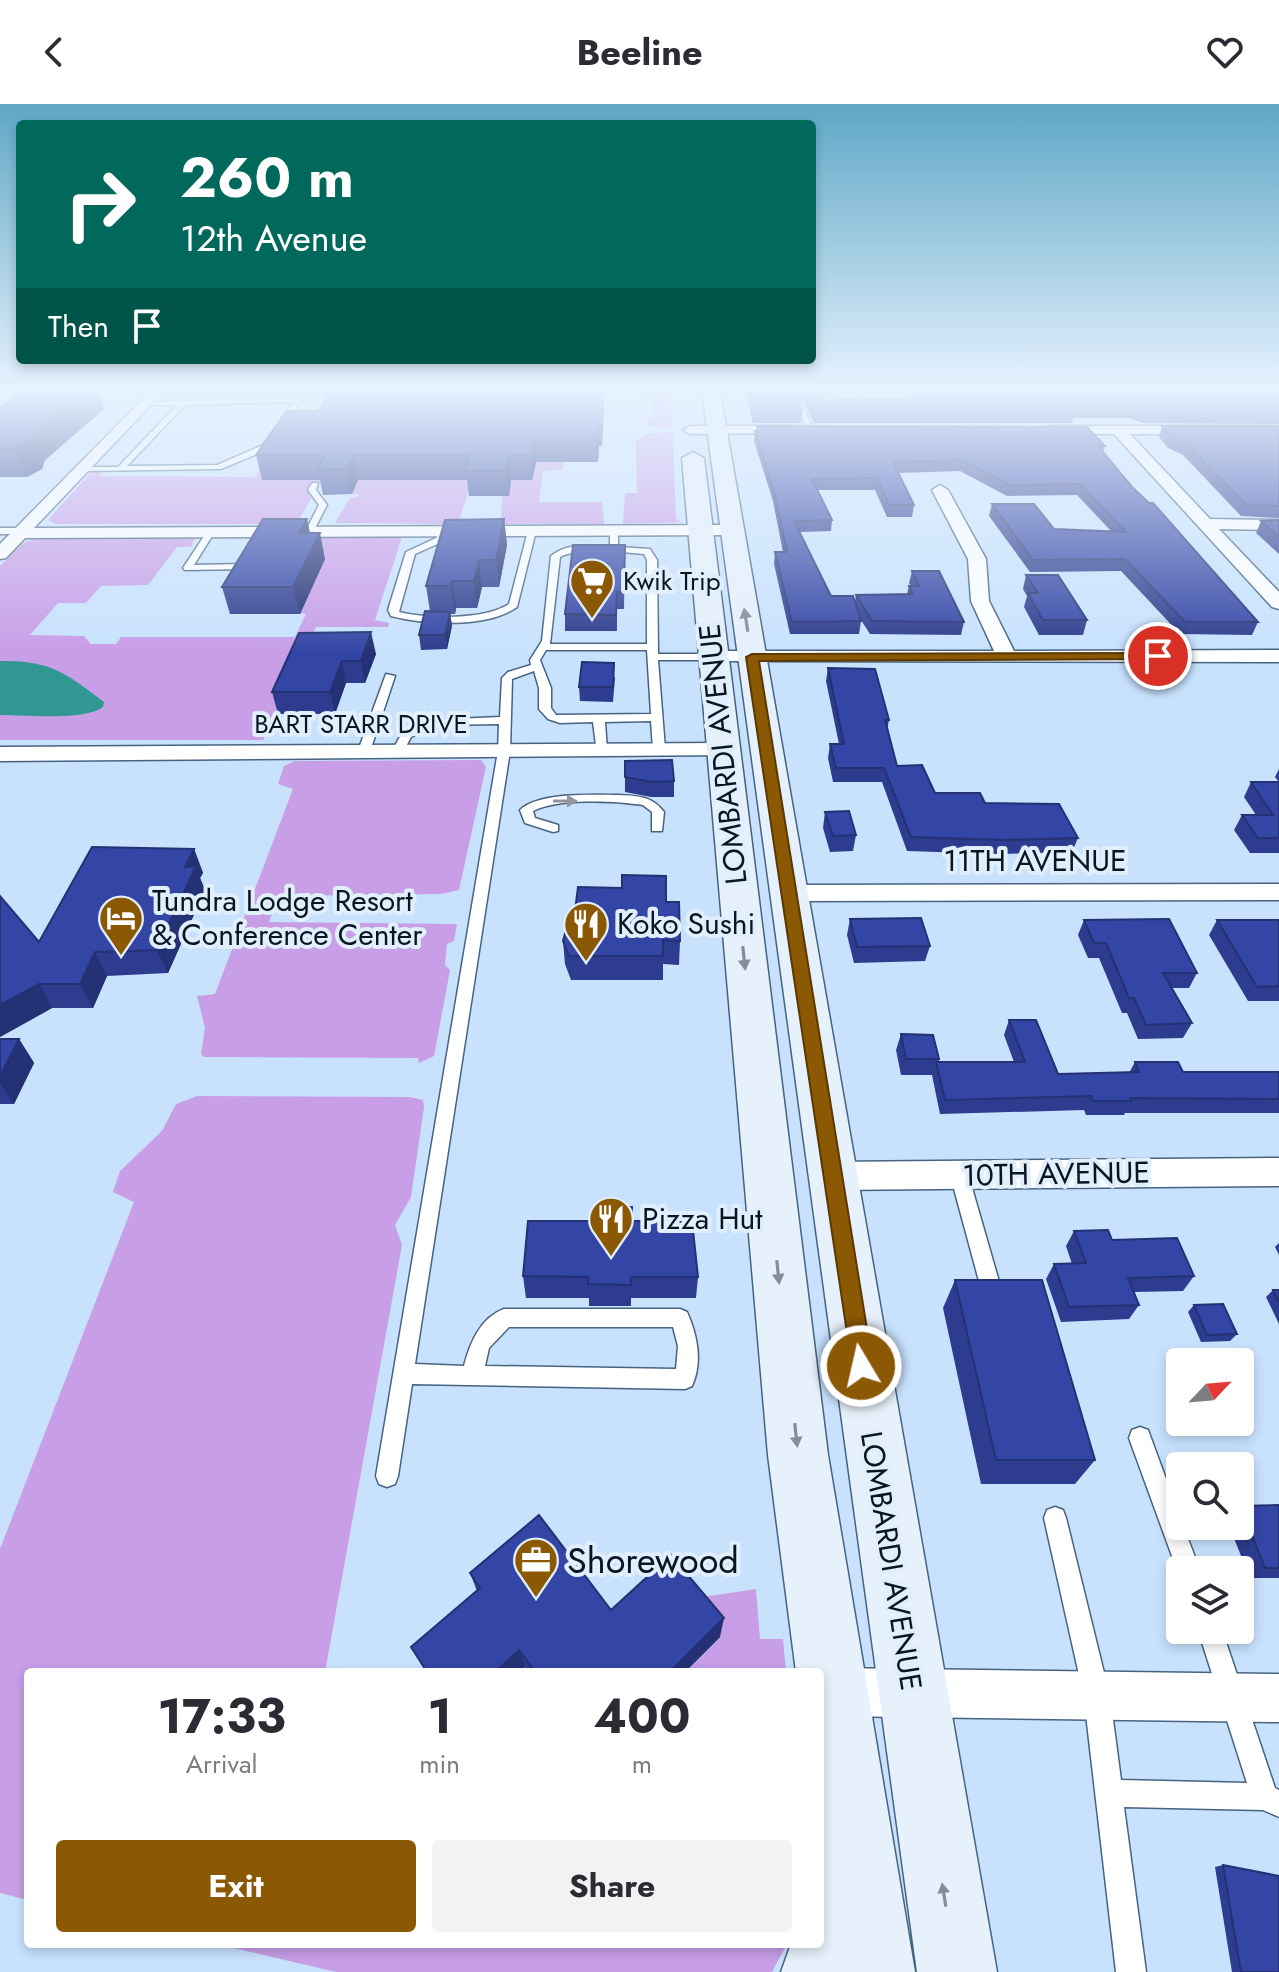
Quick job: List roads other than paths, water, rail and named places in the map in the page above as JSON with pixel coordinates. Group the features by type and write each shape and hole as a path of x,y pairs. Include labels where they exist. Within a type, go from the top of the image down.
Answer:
{"main road":[{"name":"LOMBARDI AVENUE","path":"695,479 700,530 772,788 957,1972"},
{"name":"LOMBARDI AVENUE","path":"724,479 732,530 733,657 722,750 798,1455 875,1972"},
{"path":"722,750 746,753 758,781 772,788"},
{"path":"821,1972 829,1953 837,1911 847,1783"}],"street":[{"path":"0,554 72,479"},
{"path":"1164,479 1279,603"},
{"path":"940,490 977,559 980,601 1007,656"},
{"path":"1205,524 1279,525"},
{"path":"22,532 732,530"},
{"path":"733,657 1279,656"},
{"name":"BART STARR DRIVE","path":"0,754 722,750"},
{"name":"11TH AVENUE","path":"790,893 1279,892"},
{"name":"10TH AVENUE","path":"832,1176 1279,1172"},
{"path":"832,1692 1257,1698"}],"lane":[{"path":"309,532 323,505 312,490 315,485"},
{"path":"0,531 22,532"},
{"path":"445,531 439,540 411,552 393,610 395,614 412,617 481,617 509,610 514,605 532,531"},
{"path":"613,549 614,531"},
{"path":"210,533 188,568 245,567 264,532"},
{"path":"656,717 552,717 545,709 545,688 535,660 547,641 556,556 565,550 638,549 651,555 652,652 659,749"},
{"path":"544,647 733,657"},
{"path":"387,1476 504,751 507,678 536,667"},
{"path":"364,751 390,676"},
{"path":"599,719 601,750"},
{"path":"398,751 406,735 436,722 506,720"},
{"path":"553,828 530,820 526,810 531,805 546,801 644,801 658,812 657,828"},
{"path":"959,1174 992,1292"},
{"path":"404,1374 472,1376 685,1379 688,1346 680,1318 504,1318 480,1343 472,1376"},
{"path":"1140,1438 1183,1556"},
{"path":"1055,1518 1097,1697 1131,1972"},
{"path":"1108,1793 1272,1800 1257,1698 1220,1644"}],"place":[{"name":"Kwik Trip","path":"592,620"},
{"name":"Tundra Lodge Resort & Conference Center","path":"121,957"},
{"name":"Koko Sushi","path":"586,963"},
{"name":"Pizza Hut","path":"611,1258"},
{"name":"Shorewood","path":"536,1599"}]}
